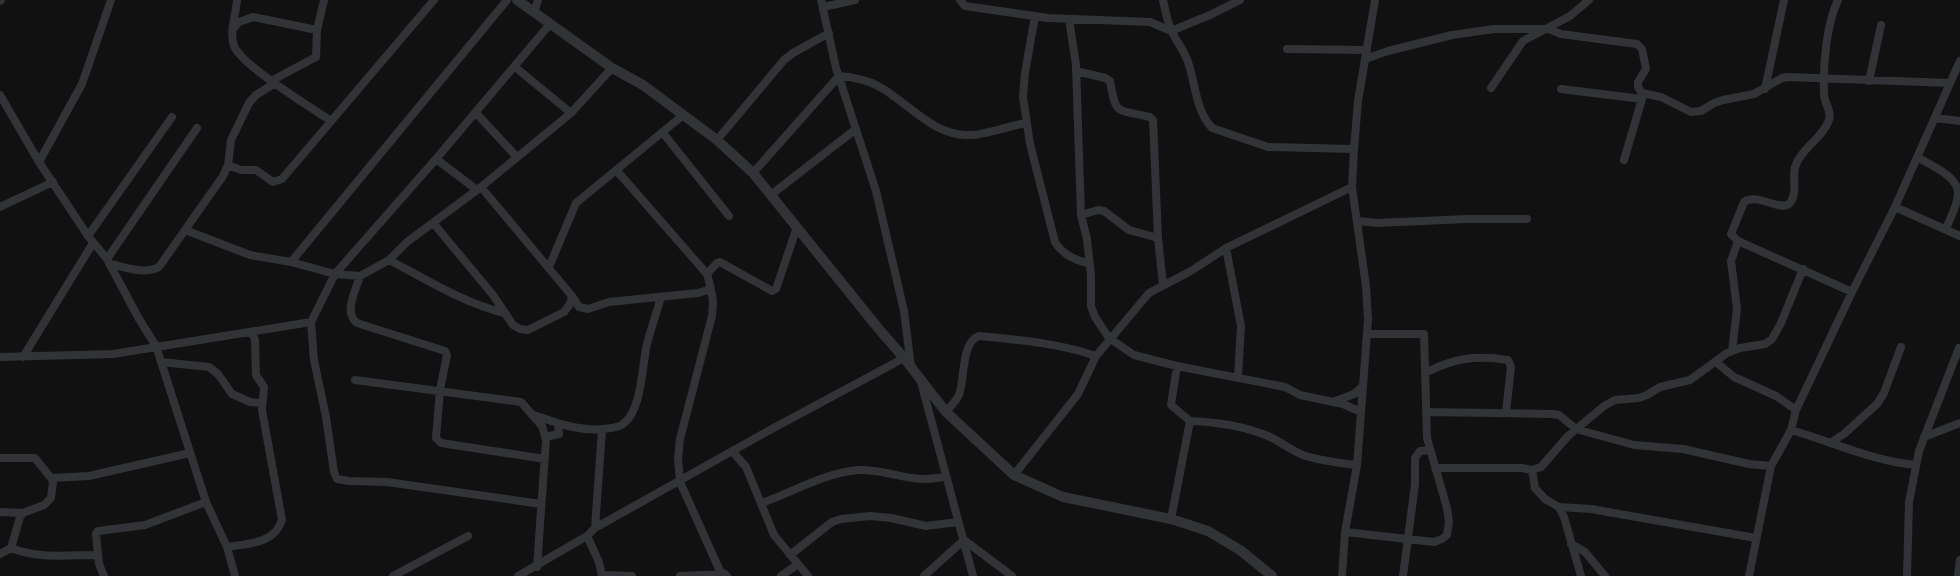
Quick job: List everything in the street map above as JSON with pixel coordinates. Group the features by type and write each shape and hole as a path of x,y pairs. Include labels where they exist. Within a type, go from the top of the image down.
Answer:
{"street":[{"path":"39,162 82,84 112,0"},
{"path":"237,0 233,30 234,46 244,59 273,82 331,121"},
{"path":"108,261 145,272 159,268 223,176 228,165 231,140 249,103 256,95 273,82 316,56 317,30 324,0"},
{"path":"228,165 241,170 256,170 270,180 277,182 282,180 434,0"},
{"path":"291,262 507,0"},
{"path":"517,0 612,68 643,86 682,116 717,140 753,173 772,194 946,412 1014,475 1063,497 1171,519 1208,531 1240,550 1272,576"},
{"path":"534,12 538,0"},
{"path":"855,0 822,3 839,76 876,190 904,311 911,368"},
{"path":"960,0 965,6 1036,16 1143,22 1158,24 1172,31 1210,15 1240,0"},
{"path":"1163,0 1172,31 1183,49 1189,64 1198,105 1205,120 1212,128 1268,147 1354,148"},
{"path":"1342,576 1345,532 1357,465 1368,334 1366,286 1352,187 1354,148 1358,101 1375,0"},
{"path":"1491,88 1523,41 1549,29 1570,16 1589,0"},
{"path":"1765,89 1784,0"},
{"path":"1838,0 1832,19 1823,80 1824,100 1830,113 1829,120 1823,130 1798,159 1794,169 1793,194 1791,202 1787,205 1780,205 1754,198 1748,199 1744,202 1731,234 1738,241 1852,292"},
{"path":"1036,16 1025,73 1023,97 1026,123 1055,242 1058,247 1070,257 1089,263"},
{"path":"233,30 239,22 253,17 317,30"},
{"path":"1070,19 1076,71 1081,215 1087,239 1091,275 1091,306 1094,317 1109,338 1134,355 1177,366 1285,386 1300,395 1351,407 1361,412"},
{"path":"541,504 387,482 349,482 337,479 334,472 326,417 314,360 311,322 335,274 436,160 550,24"},
{"path":"1870,81 1881,25"},
{"path":"1287,49 1366,55 1471,32 1502,29 1549,29 1561,34 1637,44 1642,50 1646,69 1638,82 1638,87 1642,96 1624,160"},
{"path":"717,140 784,60 793,53 829,33"},
{"path":"1748,576 1771,466 1790,430 1796,410 1852,292 1895,207 1960,61"},
{"path":"515,66 571,113"},
{"path":"185,230 250,255 291,262 335,274 360,276 389,260 407,242 434,224 479,189 516,156 571,113 612,68"},
{"path":"1076,71 1105,78 1110,81 1115,106 1120,110 1150,117 1153,120 1158,238 1163,285"},
{"path":"839,76 858,78 877,85 936,126 952,132 968,135 1026,123"},
{"path":"753,173 839,76"},
{"path":"1561,89 1661,97 1696,113 1714,103 1754,94 1788,77 1823,80 1950,83"},
{"path":"1,97 52,182 108,261 139,319 156,346 206,502 227,547 235,576"},
{"path":"476,113 516,156"},
{"path":"549,267 576,203 617,171 682,116"},
{"path":"23,357 91,239 172,117"},
{"path":"1935,118 1960,121"},
{"path":"108,261 197,128"},
{"path":"772,194 856,129"},
{"path":"663,133 729,216"},
{"path":"1917,158 1952,179 1957,187 1958,194 1946,229"},
{"path":"436,160 479,189 549,267 579,307 588,309 609,302 698,294 708,290 710,286"},
{"path":"617,171 707,274 713,301 712,316 680,440 678,458 680,482 720,571 726,575"},
{"path":"0,208 52,182"},
{"path":"1014,475 1078,394 1096,356 1109,338 1149,293 1191,271 1226,248 1352,187"},
{"path":"1895,207 1960,236"},
{"path":"1081,215 1098,210 1104,211 1129,230 1158,238"},
{"path":"1357,221 1377,223 1467,219 1527,219"},
{"path":"434,224 493,295 513,325 520,329 528,330 564,312 570,304 572,296"},
{"path":"707,274 717,263 720,262 772,290 776,289 797,227"},
{"path":"1732,351 1737,309 1731,261 1738,241"},
{"path":"1226,248 1241,326 1238,377"},
{"path":"389,260 487,309 504,313"},
{"path":"1435,468 1522,468 1532,470 1541,467 1576,429 1593,414 1615,400 1639,398 1660,387 1690,380 1732,351 1740,348 1766,344 1772,339 1784,316 1803,269"},
{"path":"360,276 350,309 352,320 357,323 445,352 447,355 440,390 436,438 441,443 545,459"},
{"path":"534,416 558,424 587,430 602,430 621,426 631,415 638,395 647,344 661,297"},
{"path":"0,357 93,356 113,354 156,346 252,333 311,322"},
{"path":"227,547 264,540 279,530 282,520 262,403 264,387 256,375 255,340 252,333"},
{"path":"1345,532 1434,542 1447,535 1449,522 1447,508 1427,438 1424,334 1368,334"},
{"path":"946,412 959,394 970,341 979,336 1052,344 1072,348 1096,356"},
{"path":"1830,443 1844,434 1877,404 1884,392 1901,347"},
{"path":"1907,576 1909,502 1916,465 1924,437 1959,348"},
{"path":"518,576 537,567 586,536 595,528 680,482 732,451 904,358"},
{"path":"1425,373 1446,363 1459,359 1508,360 1511,367 1506,412"},
{"path":"161,362 209,367 218,374 232,394 250,402 262,403"},
{"path":"1716,362 1734,377 1776,396 1796,410"},
{"path":"1177,366 1171,405 1190,421 1227,425 1254,432 1269,436 1303,455 1327,461 1357,465"},
{"path":"355,380 440,390 521,402 542,426 545,437 545,459 537,567"},
{"path":"921,382 973,576"},
{"path":"1332,402 1354,394 1363,386"},
{"path":"1426,412 1465,414 1506,412 1559,415 1576,429 1634,445 1683,449 1749,464 1771,466"},
{"path":"1171,519 1190,421"},
{"path":"1924,437 1960,423"},
{"path":"545,437 559,434 558,424"},
{"path":"595,528 602,430"},
{"path":"1790,430 1853,452 1894,463 1916,465"},
{"path":"1403,576 1415,484 1415,458 1420,451 1430,450"},
{"path":"732,451 746,467 774,535 808,576"},
{"path":"51,478 89,476 190,453"},
{"path":"0,458 35,458 51,478 52,488 48,502 23,513 0,512"},
{"path":"762,503 790,493 815,480 858,470 873,471 905,478 939,478 946,476"},
{"path":"1532,470 1535,488 1545,499 1559,507 1591,509 1756,538"},
{"path":"104,576 98,555 96,534 98,531 145,525 206,502"},
{"path":"1559,507 1564,517 1581,576"},
{"path":"0,554 11,548 20,517 23,513"},
{"path":"790,555 832,522 841,519 877,517 911,522 926,526 958,522"},
{"path":"393,576 468,536"},
{"path":"586,536 599,562 602,576 632,576"},
{"path":"924,576 964,540"},
{"path":"964,540 1012,576"},
{"path":"1571,544 1585,552 1605,576"},
{"path":"11,548 20,552 48,555 98,555"},
{"path":"1958,576 1960,560"},
{"path":"781,576 798,564"},
{"path":"680,576 726,575"}]}
